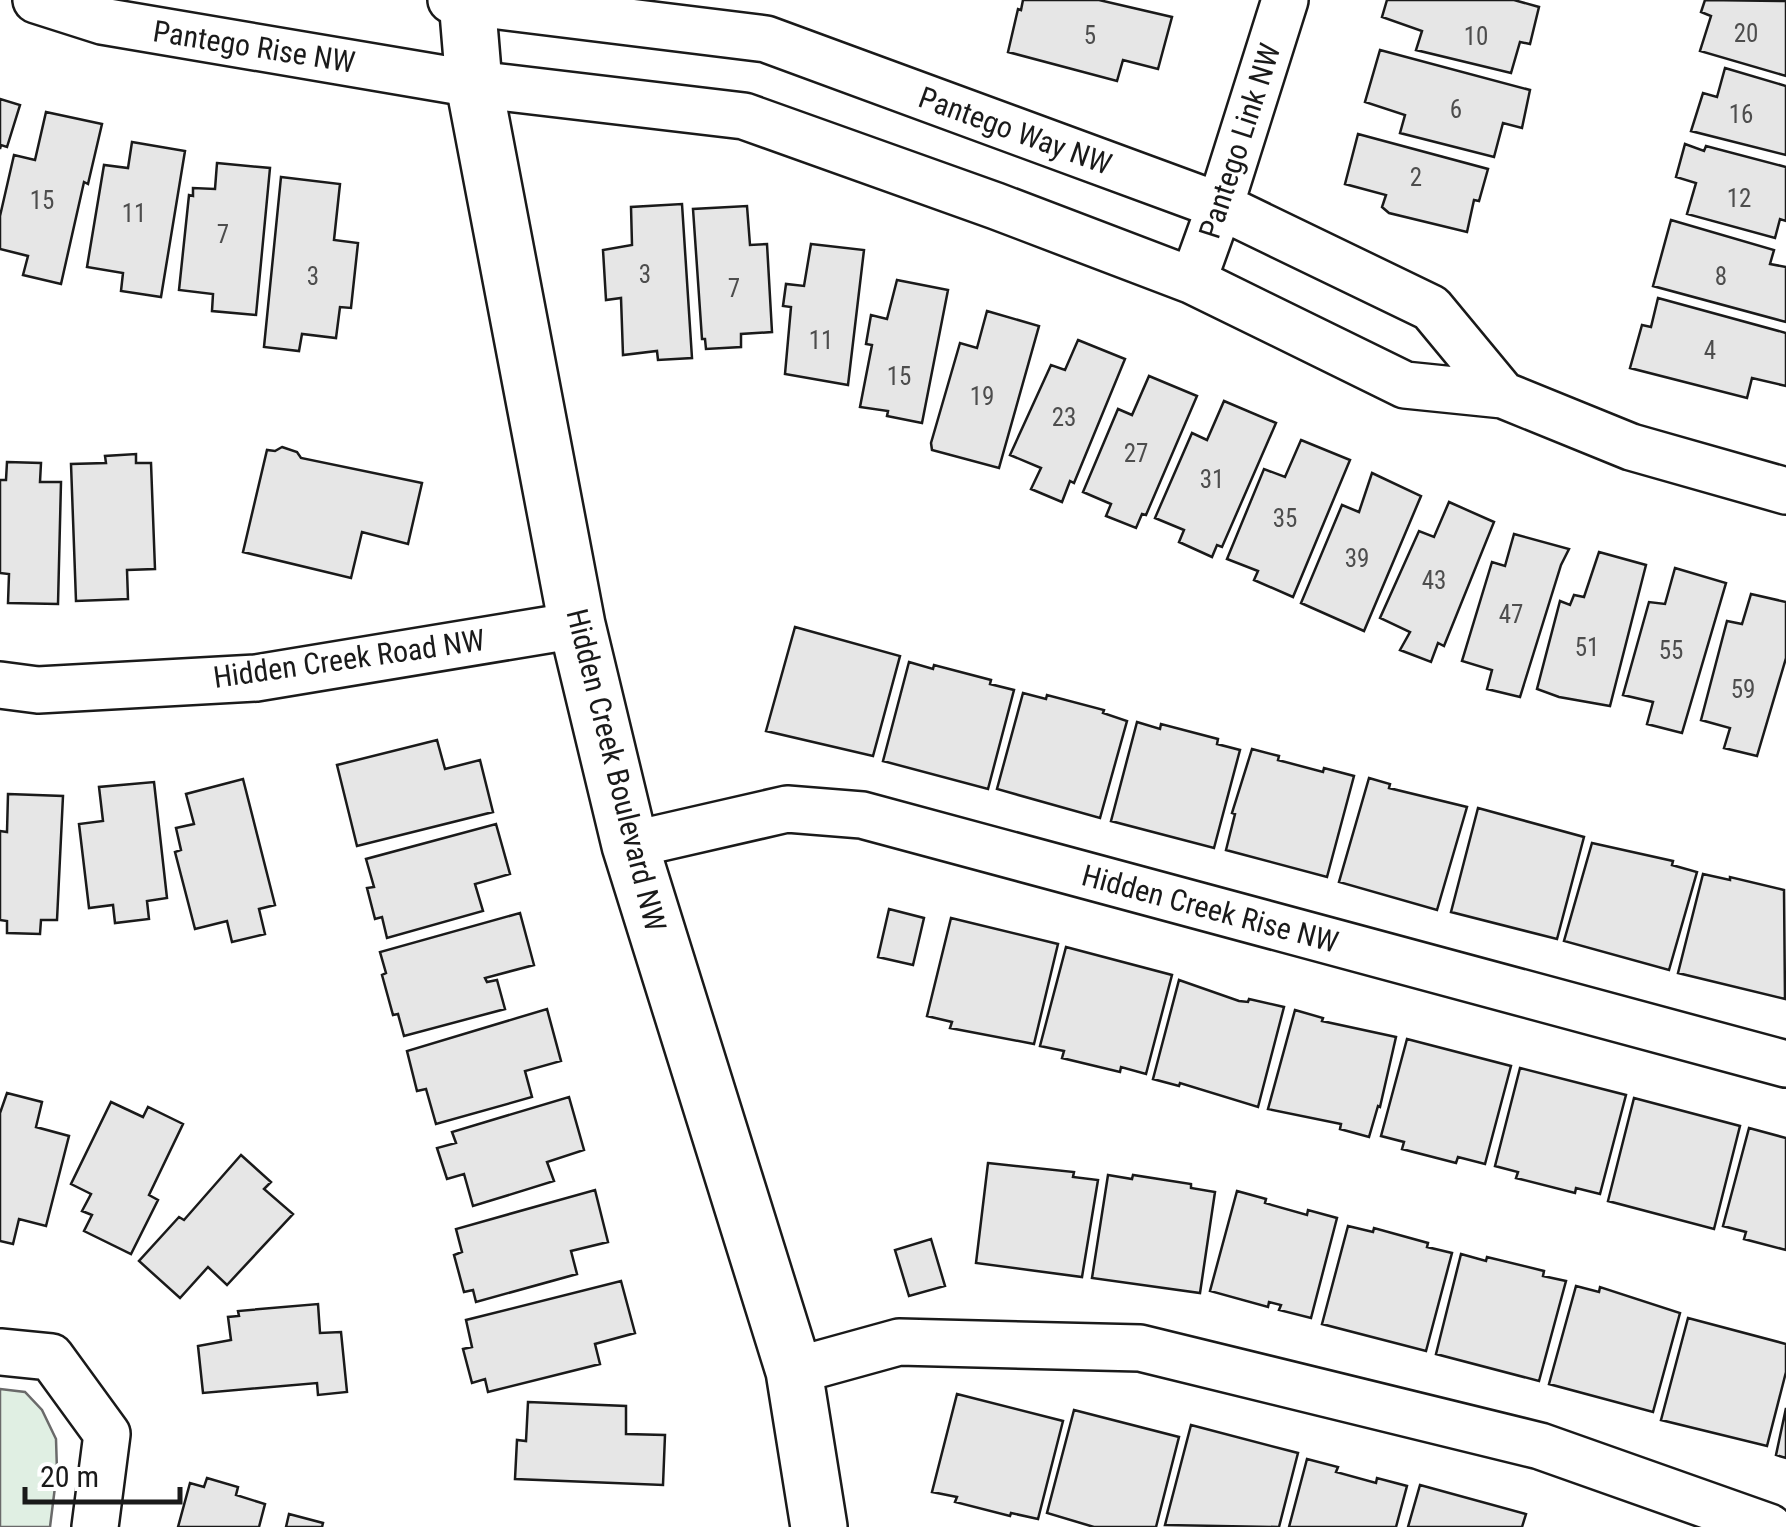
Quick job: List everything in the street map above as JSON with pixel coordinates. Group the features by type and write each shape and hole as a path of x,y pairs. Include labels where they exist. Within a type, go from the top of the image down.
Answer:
{"street":[{"name":"Pantego Rise NW","path":"36,0 102,22 474,84"},
{"name":"Pantego Link NW","path":"1193,281 1285,0"},
{"name":"Hidden Creek Boulevard NW","path":"462,1 474,84 576,624 630,844 794,1372 819,1527"},
{"name":"Pantego Way NW","path":"462,1 766,39 1220,206 1431,308 1504,395"},
{"name":"Pantego Way NW","path":"474,84 744,116 1193,281 1405,385 1504,395 1631,447 1786,492"},
{"name":"Hidden Creek Road NW","path":"0,685 38,690 256,678 576,624"},
{"name":"Hidden Creek Rise NW","path":"630,844 788,809 862,815 1786,1064"},
{"path":"794,1372 899,1342 1140,1348 1540,1446 1768,1527"},
{"path":"0,1352 50,1356 107,1434 95,1527"}],"green space":[{"path":"0,1389 25,1392 42,1410 56,1439 57,1471 50,1527 0,1527"}],"building":[{"path":"1023,0 1099,0 1172,17 1158,69 1123,60 1117,81 1008,52"},
{"path":"1387,0 1514,0 1539,7 1530,44 1520,42 1511,73 1416,50 1422,31 1382,17"},
{"path":"1705,0 1786,1 1786,76 1700,51 1711,16 1701,12"},
{"path":"1380,50 1530,90 1522,128 1503,123 1494,157 1400,133 1405,115 1365,102"},
{"path":"1725,68 1786,86 1786,155 1691,131 1703,93 1717,97"},
{"path":"0,99 20,105 7,147 1,145 0,149"},
{"path":"46,112 102,124 88,184 84,182 61,284 23,275 28,256 0,249 0,216 14,155 35,160"},
{"path":"1358,134 1488,169 1479,201 1474,200 1467,232 1389,213 1382,207 1386,195 1345,184"},
{"path":"132,142 185,151 161,297 121,291 123,273 87,267 104,165 128,168"},
{"path":"1685,144 1786,167 1786,221 1780,219 1775,238 1687,214 1696,183 1676,177"},
{"path":"217,163 270,168 256,315 212,311 213,294 179,290 189,195 193,196 193,188 215,189"},
{"path":"281,177 340,184 334,240 358,243 351,308 340,307 336,338 302,334 299,351 264,347"},
{"path":"682,204 692,358 658,360 657,351 623,355 621,298 606,300 603,250 632,245 631,207"},
{"path":"747,206 750,245 767,244 772,332 741,334 741,347 706,349 702,339 693,209"},
{"path":"1671,220 1774,250 1770,264 1786,267 1786,322 1653,286"},
{"path":"811,244 864,250 848,385 785,374 791,307 783,306 786,284 804,286"},
{"path":"897,280 948,290 922,423 887,416 888,411 860,407 872,345 866,344 871,315 887,319"},
{"path":"1658,298 1786,333 1786,386 1752,378 1747,398 1630,368 1642,325 1651,327"},
{"path":"987,311 1039,326 999,468 932,450 931,443 960,343 977,348"},
{"path":"1078,340 1125,359 1074,483 1070,481 1062,502 1031,489 1041,468 1010,455 1051,365 1065,370"},
{"path":"1149,376 1197,396 1146,515 1142,514 1136,528 1106,516 1111,504 1083,492 1118,409 1132,415"},
{"path":"1224,401 1276,423 1222,547 1217,545 1212,557 1179,542 1184,530 1155,518 1192,433 1207,440"},
{"path":"1301,440 1350,460 1293,597 1254,580 1258,571 1227,559 1264,469 1285,477"},
{"path":"282,447 297,452 301,458 422,483 408,544 362,532 351,578 243,552 267,450"},
{"path":"136,454 136,463 151,463 155,569 127,570 128,599 76,601 71,464 106,463 105,456"},
{"path":"7,462 41,463 40,482 61,482 58,604 8,603 9,574 0,573 0,480 6,480"},
{"path":"1372,473 1421,496 1364,631 1301,603 1342,505 1359,512"},
{"path":"1449,502 1494,522 1444,646 1438,643 1431,662 1400,650 1410,632 1380,618 1419,531 1434,537"},
{"path":"1514,534 1569,549 1520,697 1487,689 1492,670 1462,661 1492,562 1505,566"},
{"path":"1599,552 1646,565 1610,706 1537,689 1560,601 1570,605 1574,595 1584,597"},
{"path":"1675,568 1726,583 1682,733 1647,724 1653,702 1623,695 1649,602 1665,604"},
{"path":"1751,594 1786,602 1786,658 1757,756 1724,748 1730,728 1701,720 1727,621 1742,624"},
{"path":"795,627 900,656 873,756 766,731"},
{"path":"909,662 991,680 990,684 1014,690 988,789 883,761"},
{"path":"1023,693 1104,710 1103,713 1127,721 1100,818 997,789"},
{"path":"1137,722 1218,739 1217,744 1240,750 1214,848 1111,821"},
{"path":"437,740 445,769 480,760 493,812 357,846 337,765"},
{"path":"1252,749 1323,772 1324,768 1354,776 1327,877 1226,850 1235,814 1232,813"},
{"path":"1369,778 1390,784 1389,788 1467,807 1437,910 1339,882"},
{"path":"243,779 275,905 259,909 265,934 232,942 227,921 195,929 175,852 181,850 176,828 194,824 186,794"},
{"path":"154,782 167,898 147,901 149,919 115,923 113,905 89,908 79,824 103,821 99,787"},
{"path":"8,794 63,796 57,920 41,920 40,934 7,933 7,921 0,920 0,831 7,832"},
{"path":"1478,808 1584,837 1557,939 1451,912"},
{"path":"496,824 510,874 475,884 483,911 387,938 382,917 375,919 367,888 374,887 366,859"},
{"path":"1592,843 1673,861 1672,865 1697,872 1669,970 1564,941"},
{"path":"1703,874 1784,890 1785,999 1678,973"},
{"path":"889,909 924,918 913,965 878,957"},
{"path":"520,913 534,965 485,978 487,982 497,980 505,1009 404,1036 398,1014 393,1015 380,952"},
{"path":"951,918 1058,944 1034,1044 950,1028 952,1022 927,1016"},
{"path":"1066,947 1172,975 1146,1074 1062,1058 1064,1051 1040,1046"},
{"path":"1179,980 1239,1001 1249,999 1284,1007 1258,1107 1180,1083 1179,1086 1153,1079"},
{"path":"547,1009 561,1061 525,1071 532,1097 436,1124 426,1089 417,1091 407,1051"},
{"path":"1295,1010 1323,1018 1322,1021 1396,1037 1369,1137 1340,1129 1341,1124 1268,1109"},
{"path":"1407,1039 1511,1066 1485,1164 1458,1157 1456,1163 1402,1149 1404,1142 1381,1136"},
{"path":"1520,1068 1626,1095 1600,1194 1576,1188 1575,1193 1516,1178 1518,1172 1495,1166"},
{"path":"7,1093 42,1102 36,1127 69,1136 46,1226 19,1219 13,1244 0,1241 0,1113"},
{"path":"569,1097 584,1150 547,1162 554,1181 473,1206 464,1174 447,1179 437,1148 456,1143 452,1132"},
{"path":"1634,1098 1740,1126 1714,1229 1608,1201"},
{"path":"111,1102 143,1117 148,1107 183,1124 149,1195 158,1200 131,1254 84,1231 92,1215 82,1211 91,1194 71,1184"},
{"path":"1749,1128 1786,1138 1786,1250 1744,1239 1746,1232 1723,1226"},
{"path":"241,1155 271,1182 264,1189 293,1214 227,1285 208,1267 180,1298 139,1261 179,1217 184,1220"},
{"path":"988,1163 1074,1172 1073,1177 1098,1180 1082,1277 976,1263"},
{"path":"1108,1175 1191,1184 1191,1188 1215,1192 1200,1293 1092,1278"},
{"path":"595,1190 608,1242 571,1251 577,1274 476,1302 473,1290 464,1292 454,1255 462,1252 456,1229"},
{"path":"1237,1191 1307,1215 1308,1210 1337,1218 1311,1318 1279,1310 1281,1305 1269,1302 1268,1307 1210,1291"},
{"path":"1348,1226 1373,1232 1374,1228 1452,1253 1426,1351 1322,1324"},
{"path":"931,1239 945,1286 909,1296 895,1250"},
{"path":"1461,1254 1544,1271 1543,1276 1566,1281 1539,1381 1436,1354"},
{"path":"621,1281 635,1333 595,1344 600,1364 488,1392 485,1379 472,1383 463,1349 472,1347 466,1320"},
{"path":"1576,1286 1599,1292 1600,1287 1680,1313 1653,1412 1549,1384"},
{"path":"318,1304 320,1333 341,1332 347,1392 318,1395 317,1383 203,1393 198,1346 231,1340 228,1317 239,1316 238,1311"},
{"path":"1688,1318 1786,1344 1786,1372 1767,1446 1661,1420"},
{"path":"957,1394 1063,1421 1038,1519 955,1502 957,1497 932,1492"},
{"path":"528,1402 626,1406 626,1434 665,1435 663,1485 515,1479 517,1440 526,1441"},
{"path":"1786,1408 1786,1458 1776,1455"},
{"path":"1074,1410 1179,1437 1156,1527 1094,1527 1047,1513"},
{"path":"1191,1425 1298,1453 1279,1527 1165,1525"},
{"path":"1307,1459 1376,1483 1377,1478 1407,1486 1396,1527 1289,1527"},
{"path":"207,1478 238,1487 236,1495 265,1504 259,1527 178,1527 190,1483 204,1487"},
{"path":"1420,1485 1526,1514 1522,1527 1408,1527"},
{"path":"289,1514 323,1523 322,1527 286,1527"}]}
